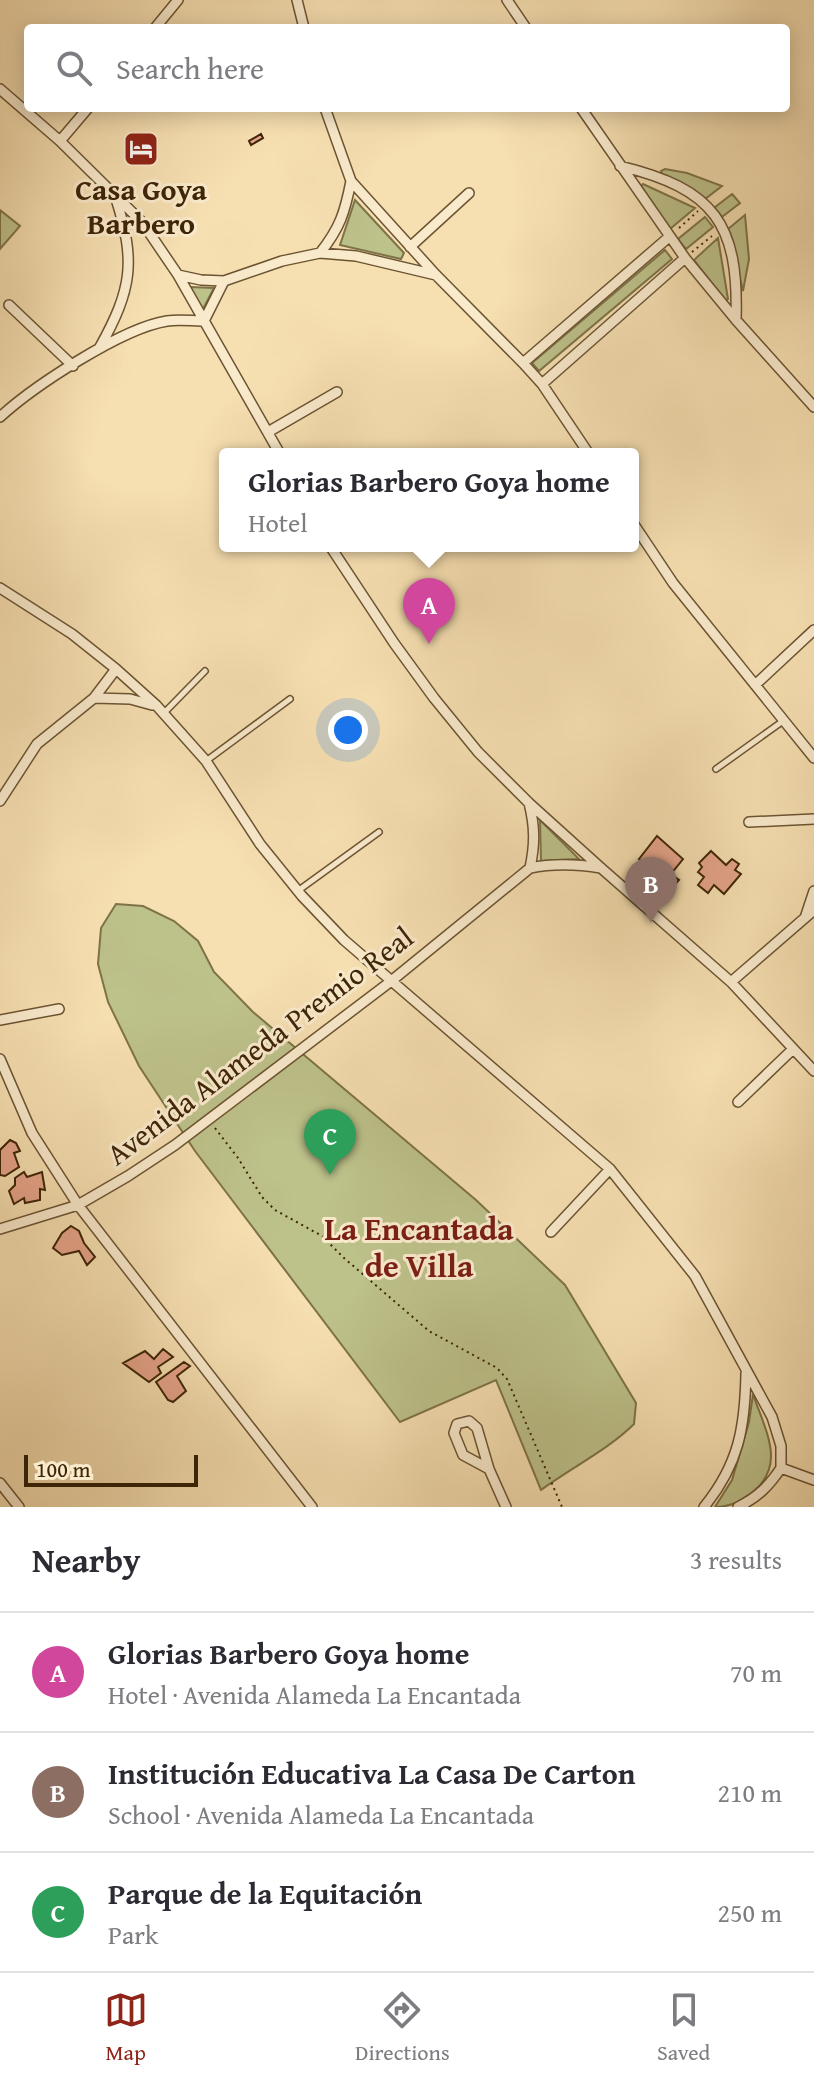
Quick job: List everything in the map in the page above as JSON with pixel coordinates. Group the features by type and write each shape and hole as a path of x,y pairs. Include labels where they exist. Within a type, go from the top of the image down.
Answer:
{"street":[{"path":"158,24 178,0"},
{"path":"297,0 303,24"},
{"path":"507,0 523,24"},
{"path":"0,89 24,110"},
{"path":"27,112 142,222 178,275 277,448"},
{"path":"60,141 85,112"},
{"path":"326,112 351,181 436,275 542,384 585,448"},
{"path":"584,112 685,258 814,407"},
{"path":"620,166 645,172 707,204 724,226 737,288 736,320"},
{"path":"320,253 337,231 346,210 351,181"},
{"path":"100,347 124,299 129,274 127,233 114,193"},
{"path":"410,247 469,193"},
{"path":"523,363 669,237"},
{"path":"178,275 224,281 282,261 320,253 368,258 436,275"},
{"path":"542,384 685,258"},
{"path":"204,321 224,281"},
{"path":"9,305 73,366"},
{"path":"0,417 100,347 151,324 170,320 204,321"},
{"path":"268,432 337,392"},
{"path":"639,532 673,583 814,758"},
{"path":"334,552 434,698 478,752 529,803 731,982 814,1071"},
{"path":"0,588 72,634 160,709 206,761 260,844 344,940 610,1169 695,1276 772,1417 781,1446 781,1468 756,1503 738,1507"},
{"path":"755,685 814,630"},
{"path":"0,801 37,744 94,698 116,669"},
{"path":"94,698 130,699 160,709"},
{"path":"529,803 535,826 530,868 574,864 601,868"},
{"path":"749,822 814,819"},
{"name":"Avenida Alameda Premio Real","path":"0,1229 78,1205 128,1176 390,982 530,868"},
{"path":"731,982 810,912 814,891"},
{"path":"0,1020 59,1009"},
{"path":"738,1102 793,1049"},
{"path":"0,1059 32,1133 78,1205 312,1507"},
{"path":"551,1232 610,1169"},
{"path":"704,1507 719,1489 735,1458 742,1432 747,1370"},
{"path":"489,1469 463,1455 454,1433 457,1424 469,1421 477,1428 489,1469 506,1507"},
{"path":"781,1468 814,1480"},
{"path":"0,1483 19,1507"}],"lane":[{"path":"160,709 205,671"},
{"path":"206,761 290,699"},
{"path":"716,769 784,720"},
{"path":"298,890 379,832"}],"path":[{"path":"669,237 707,204"},
{"path":"685,258 724,226"},
{"path":"208,1119 238,1158 262,1197 275,1210 322,1236 429,1331 497,1368 507,1379 562,1507"}],"green space":[{"path":"661,171 687,173 722,186 705,199 662,174"},
{"path":"643,184 695,208 670,229 641,186"},
{"path":"732,194 740,203 722,217 714,208"},
{"path":"355,200 404,253 401,259 340,245"},
{"path":"0,210 20,226 0,249"},
{"path":"745,215 749,259 743,291 728,229"},
{"path":"705,217 713,227 686,249 678,239"},
{"path":"718,238 728,299 726,301 694,260"},
{"path":"665,250 672,259 539,371 532,363"},
{"path":"190,287 214,288 203,309 201,309"},
{"path":"540,820 579,859 541,861"},
{"path":"116,904 143,906 174,921 198,941 214,972 253,1012 476,1200 565,1285 636,1403 634,1424 541,1490 496,1380 400,1422 195,1151 139,1066 108,1002 98,964 101,928"},
{"path":"753,1394 769,1441 770,1467 760,1485 744,1499 715,1507 732,1480 749,1422"}],"building":[{"path":"261,134 263,138 251,145 249,141"},
{"path":"657,836 683,859 671,874 679,880 667,893 653,878 656,873 639,859"},
{"path":"711,851 726,865 732,859 739,864 735,870 741,874 724,894 714,885 708,893 698,885 704,877 698,872 702,867 699,863"},
{"path":"10,1140 16,1143 20,1151 14,1153 19,1167 5,1176 0,1175 0,1150"},
{"path":"24,1172 27,1177 42,1172 45,1190 40,1189 40,1200 25,1203 24,1198 14,1204 9,1191 15,1185 15,1178"},
{"path":"71,1226 79,1231 95,1257 87,1265 79,1251 62,1255 53,1248 62,1233"},
{"path":"163,1349 173,1357 158,1367 161,1373 149,1382 123,1363 145,1351 154,1359"},
{"path":"184,1362 190,1366 177,1376 186,1391 173,1402 168,1400 156,1382"}],"place":[{"name":"Casa Goya Barbero","path":"141,149"},
{"name":"Glorias Barbero Goya home","path":"429,644"},
{"name":"Institución Educativa La Casa De Carton","path":"651,923"},
{"name":"Parque de la Equitación","path":"330,1175"}],"district":[{"name":"La Encantada de Villa","path":"419,1248"}]}
